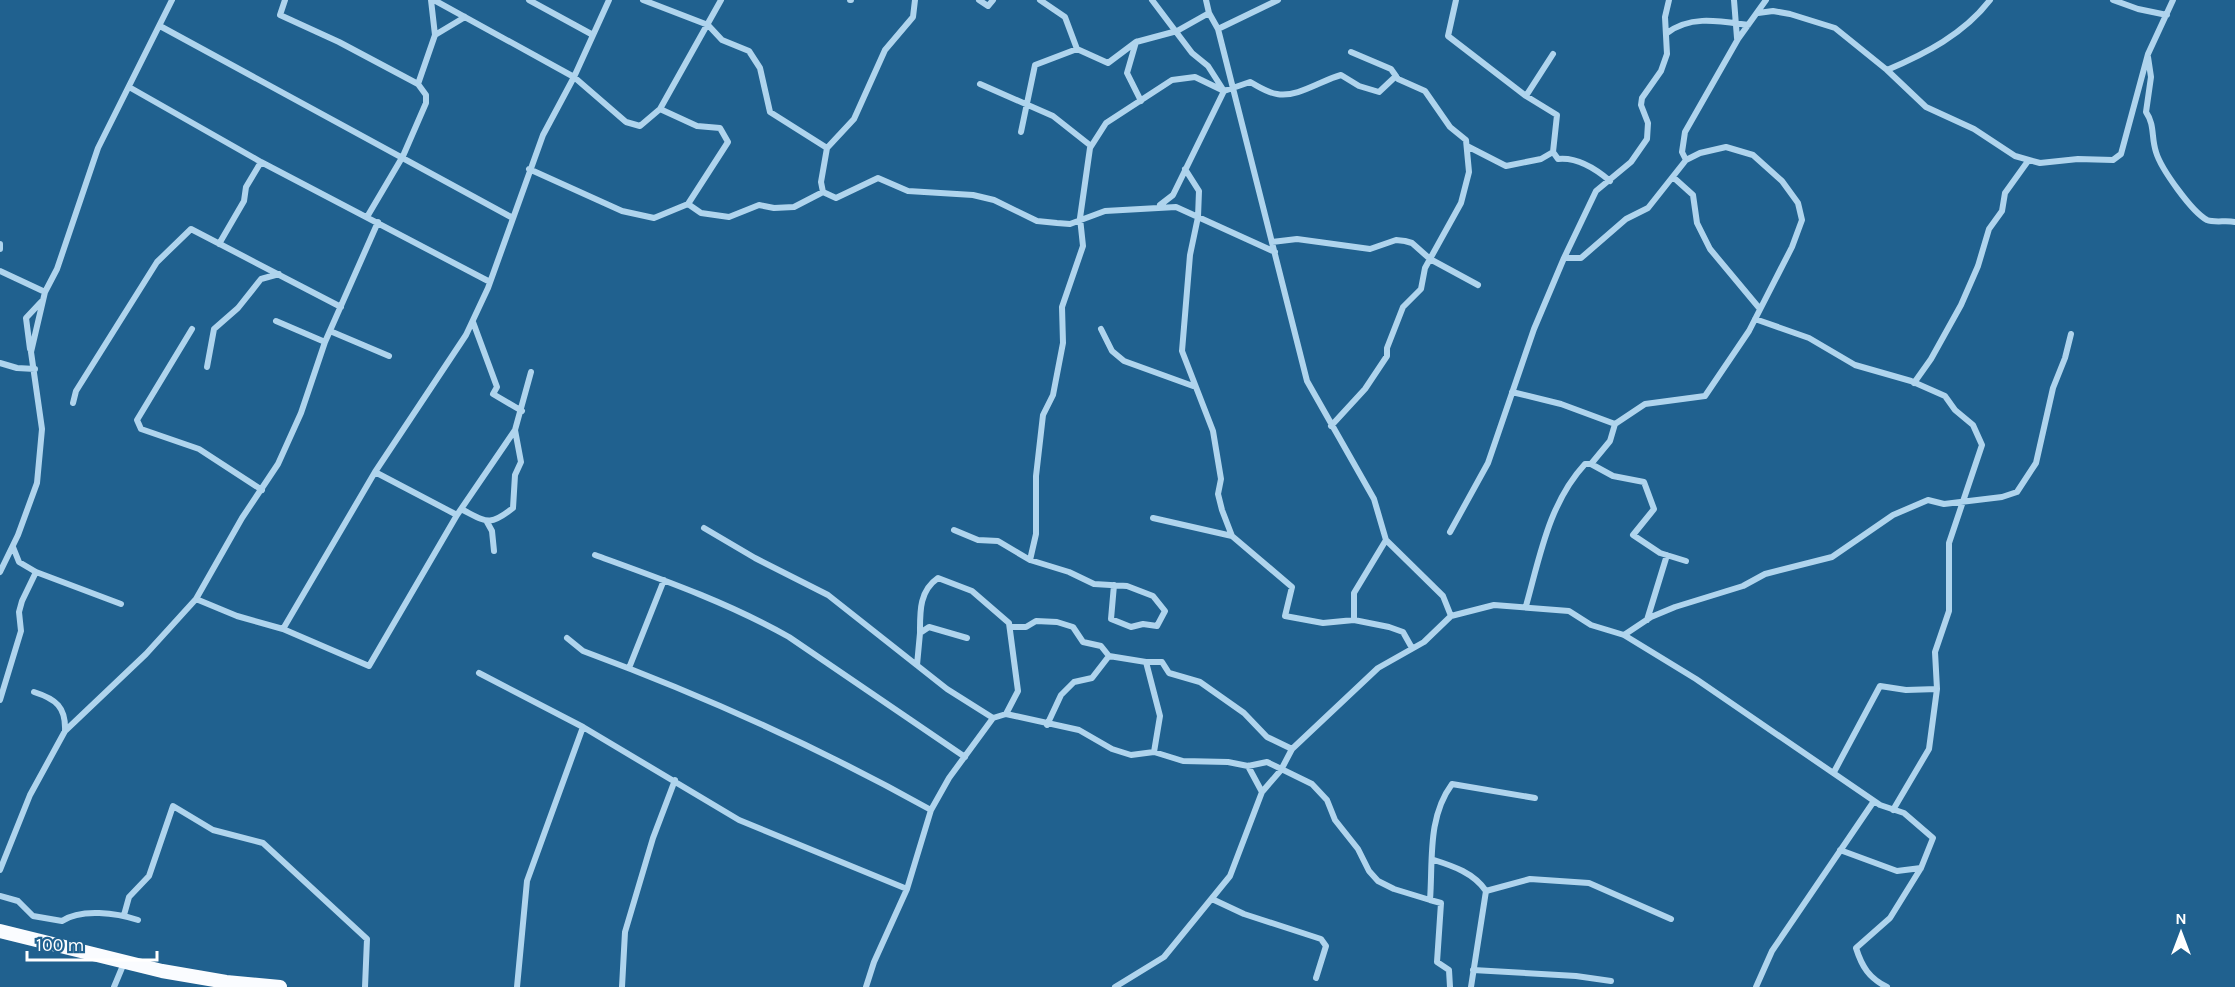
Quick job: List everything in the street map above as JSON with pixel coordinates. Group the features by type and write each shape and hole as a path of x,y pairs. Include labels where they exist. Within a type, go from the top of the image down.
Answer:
{"highway":[{"path":"0,931 162,971 226,982 280,987"}],"street":[{"path":"31,352 45,292 57,269 98,148 172,0"},
{"path":"285,0 279,15 339,42 418,84 426,95 426,103 403,156 368,217"},
{"path":"418,84 435,35 433,0"},
{"path":"433,0 574,77 633,126 645,124 660,109 721,0"},
{"path":"529,0 593,35"},
{"path":"283,629 375,472 473,322 490,282 511,217 543,135 574,77 609,0"},
{"path":"643,0 708,25 722,40 742,47 754,56 765,82 770,112 827,148"},
{"path":"823,192 821,182 827,148 855,119 885,50 913,17 915,0"},
{"path":"979,0 988,6 993,0"},
{"path":"1040,0 1065,17 1077,49 1108,63 1136,42 1177,31 1209,14"},
{"path":"1152,0 1192,53 1208,66 1224,91"},
{"path":"1206,0 1209,14 1218,29 1307,381 1374,499 1386,540 1443,596 1451,616"},
{"path":"1218,29 1278,0"},
{"path":"1456,0 1448,36 1526,96 1557,115 1553,152 1558,159 1575,161 1598,171 1610,181"},
{"path":"1450,532 1488,463 1534,329 1596,191 1631,162 1647,139 1648,123 1641,105 1641,98 1661,70 1667,54 1665,17 1669,0"},
{"path":"1734,0 1737,39"},
{"path":"1686,160 1682,152 1685,132 1737,39 1766,0"},
{"path":"1887,70 1937,46 1979,14 1990,0"},
{"path":"2113,0 2138,9 2167,15"},
{"path":"1758,13 1773,11 1790,14 1835,28 1887,70 1926,107 1974,129 2008,152 2028,161 2113,160 2121,154 2148,54 2173,0"},
{"path":"435,35 465,17"},
{"path":"1667,33 1686,22 1748,25"},
{"path":"160,26 403,156 511,217"},
{"path":"1136,42 1127,73 1142,101"},
{"path":"1021,132 1035,65 1077,49"},
{"path":"1331,426 1365,389 1387,356 1387,348 1403,307 1421,289 1425,268 1461,203 1469,172 1466,140 1450,127 1425,91 1396,76 1391,69 1351,52"},
{"path":"1526,96 1553,54"},
{"path":"2148,54 2151,77 2146,112 2153,122 2156,153 2163,167 2193,208 2209,221 2235,222"},
{"path":"1160,206 1173,195 1224,91 1250,82 1277,94 1295,93 1341,75 1359,86 1379,92 1396,76"},
{"path":"1030,560 1036,534 1036,476 1043,415 1053,395 1063,343 1062,307 1083,246 1080,218 1091,146 1106,123 1172,80 1195,77 1224,91"},
{"path":"980,84 1053,116 1091,146"},
{"path":"129,87 261,162 490,282"},
{"path":"530,169 622,211 654,219 688,204 729,142 720,128 697,126 660,109"},
{"path":"1467,146 1506,166 1541,159 1553,152"},
{"path":"1564,258 1581,258 1626,219 1648,208 1686,160 1700,153 1726,147 1753,155 1782,181 1798,203 1802,220 1800,232 1760,309 1705,396 1645,404 1615,424 1610,441 1591,465"},
{"path":"1914,383 1931,359 1961,305 1978,266 1989,229 2002,211 2005,193 2028,161"},
{"path":"219,244 244,201 246,187 261,162"},
{"path":"1185,169 1199,191 1198,217 1190,255 1182,351 1193,386 1213,431 1221,479 1218,494 1232,536"},
{"path":"1673,177 1694,195 1697,223 1710,249 1760,309"},
{"path":"823,192 836,198 878,178 908,191 974,195 994,200 1037,221 1070,224 1080,218 1105,211 1160,206 1176,207 1275,252"},
{"path":"688,204 701,213 729,217 759,205 774,208 795,207 823,192"},
{"path":"0,870 30,795 65,731 146,654 196,599 242,518 278,464 301,413 330,331 378,222"},
{"path":"73,403 76,391 157,262 190,229 341,307"},
{"path":"1272,242 1297,239 1370,249 1396,240 1405,241 1412,243 1430,259 1478,285"},
{"path":"0,244 0,249"},
{"path":"0,271 45,292"},
{"path":"207,367 214,329 238,308 261,279 279,274"},
{"path":"0,572 13,546 37,483 42,429 35,369 26,331 26,318 43,300"},
{"path":"1755,318 1809,338 1855,365 1914,383 1945,396 1955,410 1973,425 1982,445 1949,543 1949,611 1935,652 1937,689 1929,749 1893,810"},
{"path":"276,321 326,342"},
{"path":"473,322 497,387 493,394 522,411"},
{"path":"192,329 137,420 137,424 144,430 199,449 262,490"},
{"path":"1101,329 1112,351 1124,361 1193,386"},
{"path":"330,331 389,356"},
{"path":"1624,635 1647,620 1688,602 1743,586 1765,574 1832,557 1893,515 1928,500 1944,504 2002,497 2017,492 2036,464 2053,388 2065,358 2071,334"},
{"path":"0,363 17,368 35,369"},
{"path":"196,599 237,616 283,629 369,666 459,512 515,430 531,372"},
{"path":"1512,392 1582,410 1615,424"},
{"path":"375,472 459,512 487,522 494,522 513,508 515,475 521,462 515,430"},
{"path":"1526,606 1555,508 1575,475 1585,464 1612,476 1644,482 1654,509 1633,535 1667,555 1686,561"},
{"path":"1153,518 1232,536 1292,587 1285,616 1323,622 1354,620 1403,633 1412,648"},
{"path":"487,522 492,531 494,551"},
{"path":"704,528 755,558 828,595 947,689 993,718"},
{"path":"954,530 978,540 998,541 1030,560 1069,572 1094,584 1114,585 1127,586 1153,596 1165,611 1163,619 1157,626 1143,624 1131,627 1111,619 1114,585"},
{"path":"1354,620 1354,593 1386,540"},
{"path":"13,546 19,562 36,572 121,604"},
{"path":"595,555 734,608 789,637 964,757"},
{"path":"1647,620 1667,555"},
{"path":"0,700 21,631 19,612 22,601 36,572"},
{"path":"917,665 920,604 930,584 938,578 972,591 998,613 1010,627 1010,645 1018,692 1006,714"},
{"path":"629,668 664,580"},
{"path":"1114,987 1164,957 1230,876 1262,792 1281,770 1292,749 1378,668 1424,642 1451,616 1494,605 1569,611 1591,625 1624,635 1696,679 1874,801 1904,813 1933,838 1921,868 1890,918 1856,948 1861,963 1872,980 1887,987"},
{"path":"1010,627 1026,627 1036,621 1057,622 1073,627 1083,642 1101,646 1109,656 1162,662 1168,673 1200,682 1245,713 1267,737 1292,749"},
{"path":"920,633 928,627 967,638"},
{"path":"567,638 583,651 629,668 770,729 884,784 931,810"},
{"path":"1047,725 1061,695 1074,682 1092,678 1109,656"},
{"path":"1146,662 1160,716 1154,752"},
{"path":"478,673 583,728 675,780 739,820 907,889"},
{"path":"1834,772 1880,686 1906,690 1937,689"},
{"path":"34,692 59,704 64,713 65,731"},
{"path":"866,987 874,962 907,889 931,810 964,757 993,718 1006,714 1047,725 1079,730 1120,753 1131,755 1154,752 1183,761 1228,762 1248,766 1267,762 1312,784 1327,800 1335,820 1378,881 1394,889 1441,903 1437,962 1449,970 1450,987"},
{"path":"517,987 527,881 583,728"},
{"path":"1248,766 1262,792"},
{"path":"622,987 625,932 653,838 675,780"},
{"path":"1430,900 1429,879 1434,860 1431,852 1438,812 1443,796 1452,784 1535,798"},
{"path":"1756,987 1772,951 1874,801"},
{"path":"124,915 129,897 149,876 173,806 213,830 263,843 349,919 367,939 365,987"},
{"path":"1840,850 1897,871 1921,868"},
{"path":"1434,860 1457,867 1479,882 1486,891 1471,987"},
{"path":"1486,891 1530,879 1589,883 1671,919"},
{"path":"0,896 18,901 33,916 62,921 70,915 124,915 138,920"},
{"path":"1212,899 1244,914 1321,939 1326,946 1316,978"},
{"path":"114,987 124,961"},
{"path":"1473,970 1576,976 1611,981"}]}
